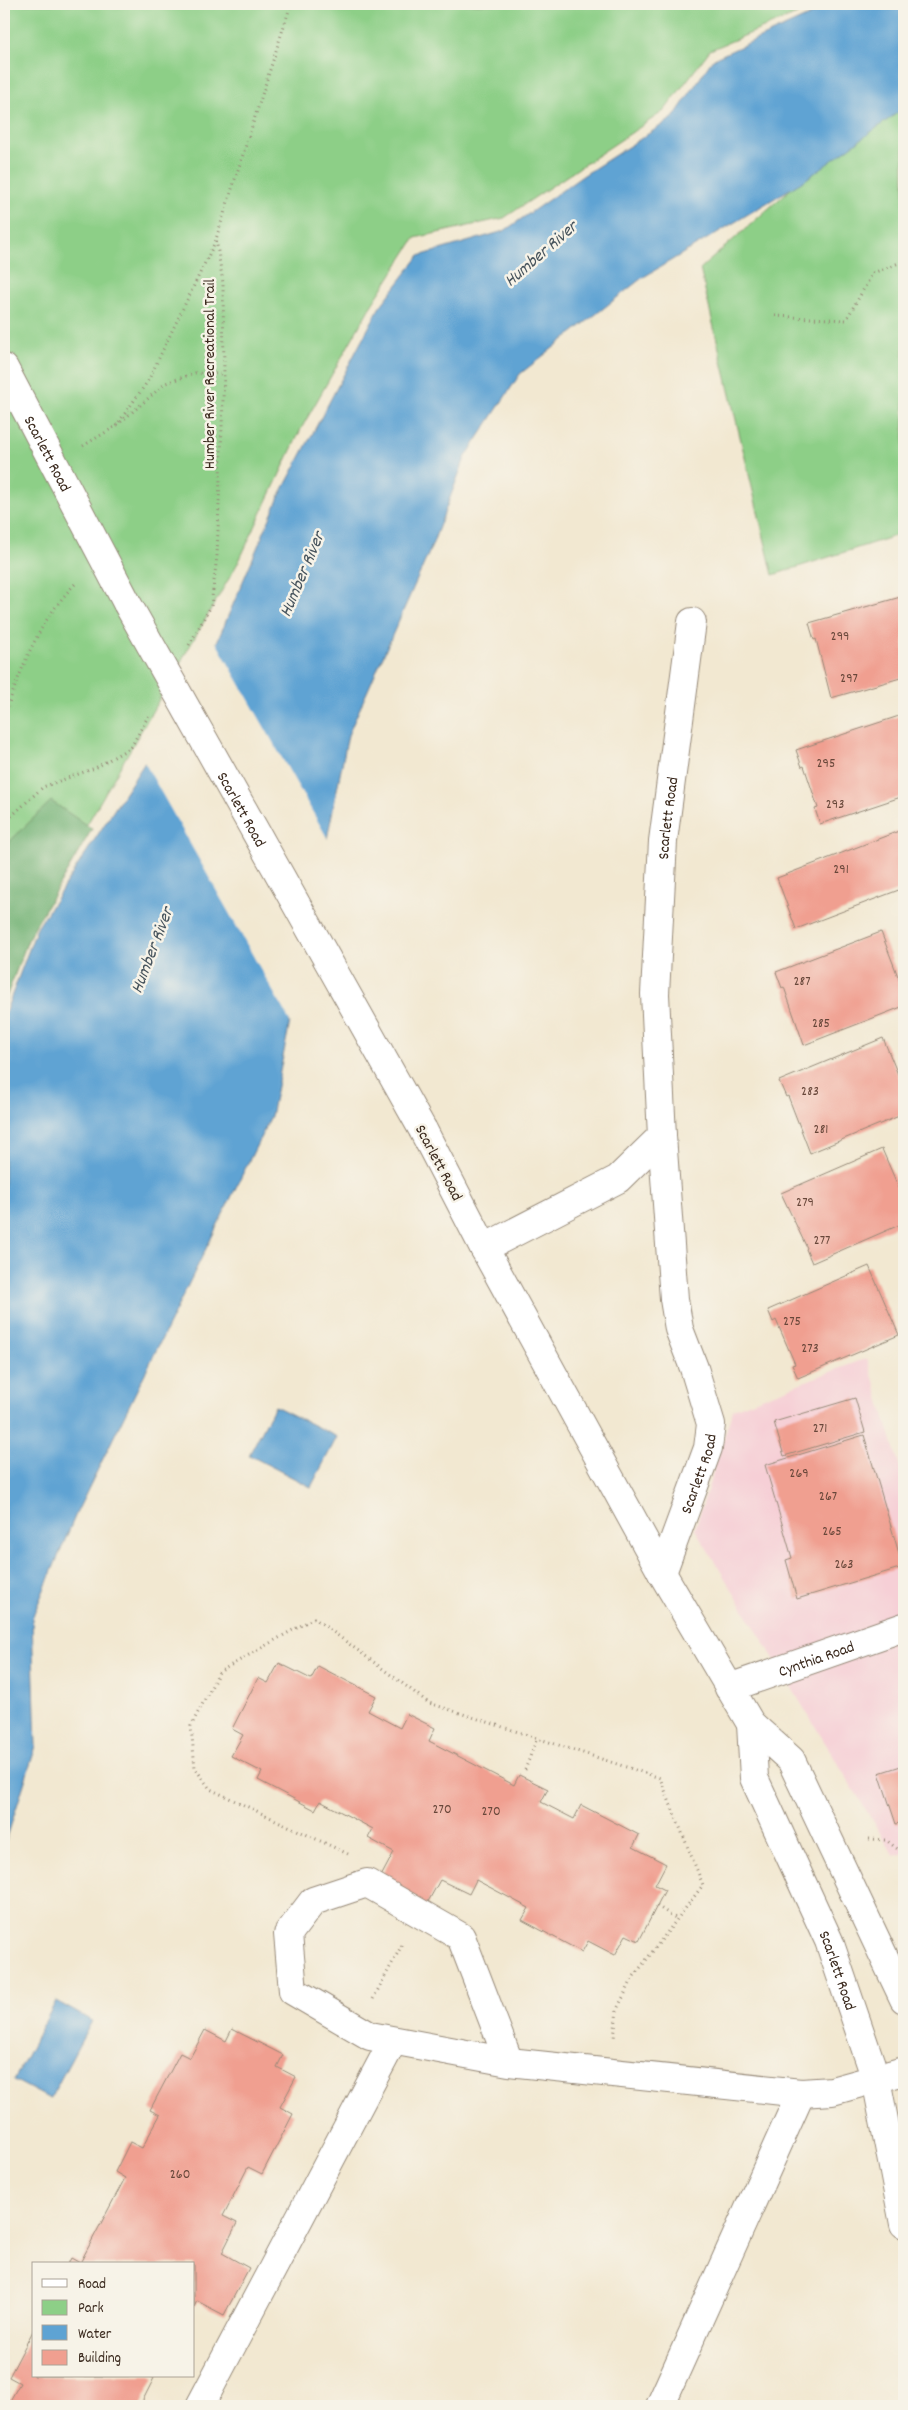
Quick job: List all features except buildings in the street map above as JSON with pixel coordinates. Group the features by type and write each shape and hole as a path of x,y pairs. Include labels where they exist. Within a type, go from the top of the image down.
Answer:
{"main road":[{"name":"Scarlett Road","path":"4,368 127,603 423,1130 484,1248 662,1573 751,1724 791,1760 904,1999"},
{"name":"Scarlett Road","path":"662,1573 708,1448 711,1424 694,1368 679,1329 676,1309 662,1136 655,994 663,841 692,622"},
{"path":"484,1248 618,1179 662,1136"},
{"name":"Cynthia Road","path":"729,1688 904,1627"},
{"name":"Scarlett Road","path":"751,1724 754,1778 829,1941 876,2079 904,2224"},
{"path":"509,2062 461,1937 420,1912 367,1884 313,1901 288,1934 293,1991 370,2036 509,2062 801,2093 832,2091 904,2071"},
{"path":"200,2406 393,2041"},
{"path":"660,2406 801,2093"}],"path":[{"name":"Humber River Recreational Trail","path":"212,606 218,556 224,374 223,283 216,239 291,4"},
{"path":"216,239 148,382 116,426 166,383 195,373 224,374"},
{"path":"775,316 846,320 873,273 904,261"},
{"path":"4,716 27,652 60,600"},
{"path":"4,823 43,787 95,768 131,747"},
{"path":"367,1884 362,1860 210,1789 195,1768 191,1726 219,1672 314,1618 429,1703 660,1778 703,1885 634,1976 617,2009 610,2072"},
{"path":"525,1770 537,1738"},
{"path":"869,1839 886,1840 904,1854"},
{"path":"657,1906 677,1919"},
{"path":"358,2029 420,1912"}],"shaded area":[{"path":"867,1358 904,1481 904,1853 894,1856 695,1529 733,1409"}],"green space":[{"path":"4,4 821,4 710,50 664,111 504,218 415,238 369,309 301,429 239,561 25,932 4,985"},
{"path":"904,89 904,533 773,575 700,269"},
{"path":"51,801 92,829 30,935 4,1003 4,847"}],"water":[{"name":"Humber River","path":"835,4 904,4 904,108 805,180 642,278 520,374 465,458 431,548 348,735 271,1116 76,1514 32,1618 36,1746 4,1847 4,1016 37,928 205,670 279,497 379,308 419,256 504,231 584,175 673,118 713,59"},
{"path":"275,1406 337,1437 311,1487 249,1455"},
{"path":"56,2001 92,2021 50,2099 14,2080"}],"pier":[{"path":"215,640 329,841 292,1025 143,760 202,669"}]}
